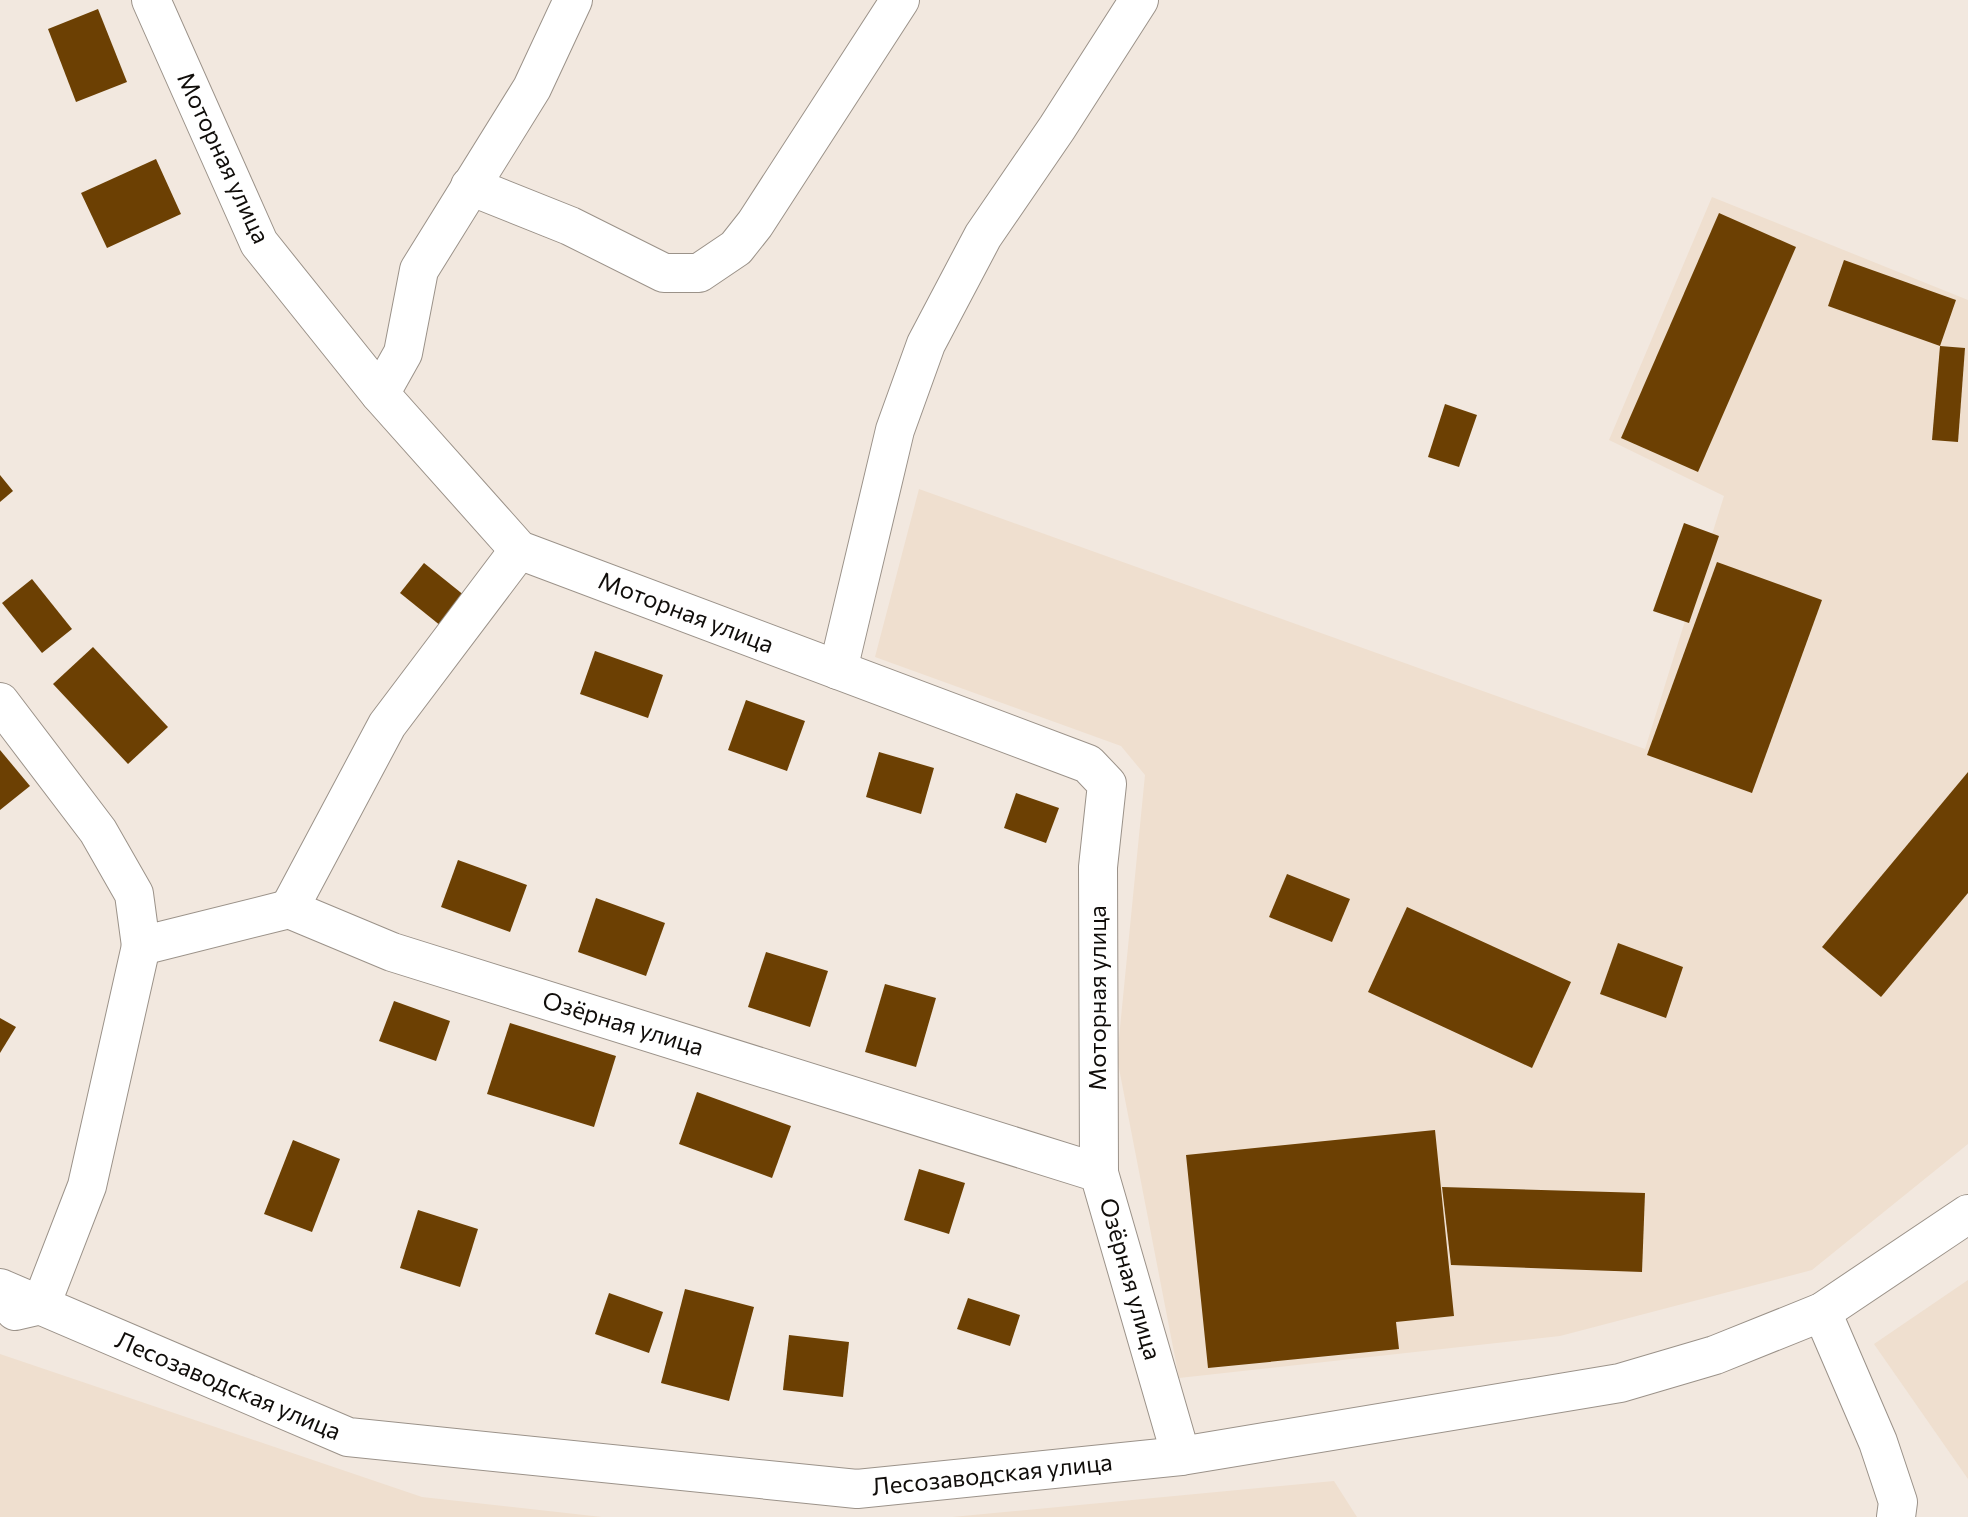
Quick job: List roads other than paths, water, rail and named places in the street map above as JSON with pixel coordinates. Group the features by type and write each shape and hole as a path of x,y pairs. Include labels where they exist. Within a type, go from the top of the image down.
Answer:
{"street":[{"name":"Моторная улица","path":"151,0 259,243 380,394 519,550 1087,764 1107,784 1098,867 1099,1172"},
{"path":"380,394 403,353 419,270 532,88 573,0"},
{"path":"470,186 570,226 664,274 699,273 736,248 755,224 900,0"},
{"path":"838,670 895,430 926,344 983,236 1057,128 1139,0"},
{"path":"141,946 289,908 387,725 519,550"},
{"path":"0,702 98,831 134,894 141,946 87,1185 41,1305 0,1315"},
{"name":"Озёрная улица","path":"289,908 392,952 1099,1172 1181,1456"},
{"name":"Лесозаводская улица","path":"0,1288 348,1437 857,1489 1181,1456 1620,1382 1715,1355 1822,1312 1968,1214"},
{"path":"1822,1312 1878,1442 1898,1502 1896,1517"}]}
